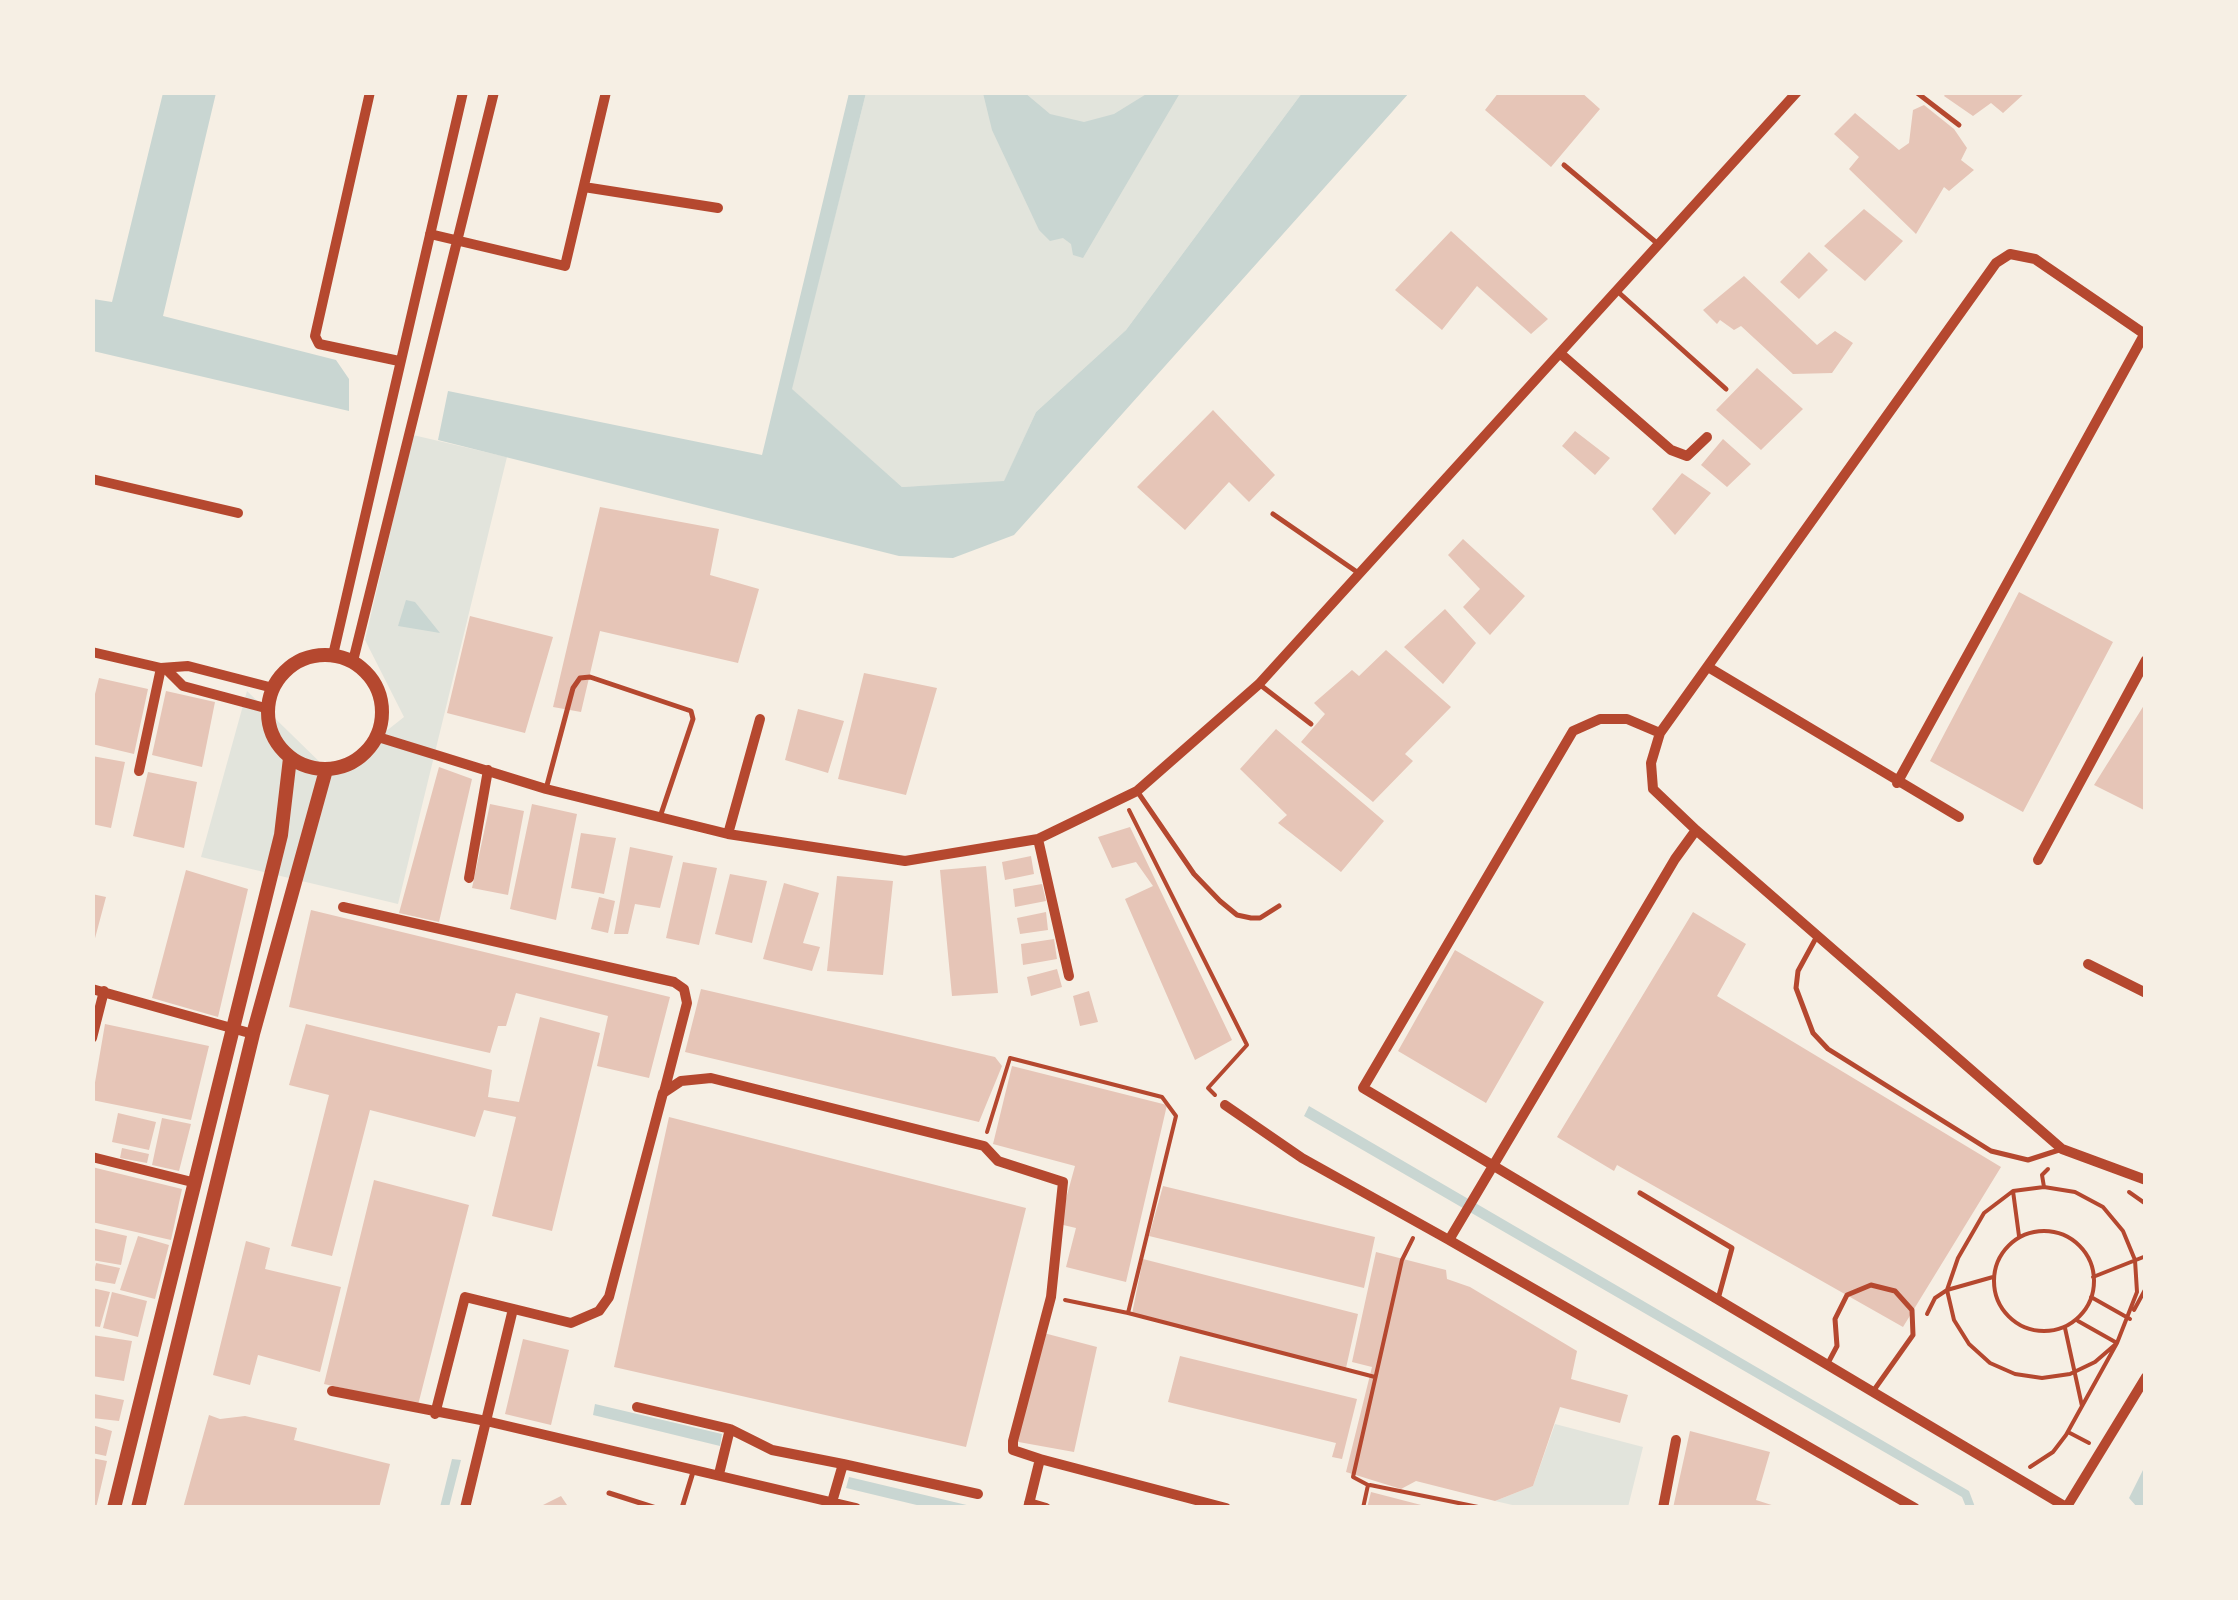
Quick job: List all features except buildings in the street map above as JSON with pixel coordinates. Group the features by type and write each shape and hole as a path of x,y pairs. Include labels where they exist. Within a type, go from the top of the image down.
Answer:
{"street":[{"path":"370,92 315,336 320,344 398,361"},
{"path":"333,655 463,92"},
{"path":"353,662 494,92"},
{"path":"430,234 565,266 606,92"},
{"path":"378,737 546,789 728,834 904,861 1038,839 1137,791 1259,684 1797,92"},
{"path":"584,187 718,208"},
{"path":"1897,783 2145,335 2035,258 2010,254 1996,263 1660,733 1651,764 1654,789 1696,830 2062,1148 2146,1180"},
{"path":"1562,355 1671,450 1686,456 1707,437"},
{"path":"92,479 238,513"},
{"path":"92,652 164,669 188,666 273,688"},
{"path":"333,655 353,662 374,681 384,709 378,737 356,761 326,770 290,758 277,744 269,708 273,688 299,662 333,655"},
{"path":"2038,860 2146,660"},
{"path":"1708,667 1959,818"},
{"path":"164,669 183,686 269,708"},
{"path":"139,771 164,669"},
{"path":"728,834 760,719"},
{"path":"1660,733 1627,720 1600,719 1573,731 1364,1088 1371,1096 1494,1163 2067,1507 2144,1382"},
{"path":"114,1508 281,834 290,758"},
{"path":"138,1508 253,1034 326,770"},
{"path":"469,878 488,770"},
{"path":"1449,1240 1675,859 1696,830"},
{"path":"1038,839 1069,976"},
{"path":"343,907 674,982 684,990 687,1003 608,1297 586,1320 571,1324 465,1297 436,1414"},
{"path":"2088,964 2146,993"},
{"path":"92,1038 98,990 253,1034"},
{"path":"664,1094 681,1080 711,1078 984,1146 998,1161 1064,1182 1051,1297 1013,1450 1226,1508"},
{"path":"1225,1105 1302,1158 1915,1508"},
{"path":"92,1157 192,1182"},
{"path":"464,1508 513,1309"},
{"path":"332,1390 436,1414 486,1421 856,1508"},
{"path":"637,1406 730,1429 772,1450 978,1494"},
{"path":"719,1474 730,1429"},
{"path":"1663,1508 1676,1440"},
{"path":"1040,1459 1028,1505 1046,1508"},
{"path":"832,1502 843,1464"}],"lane":[{"path":"1916,92 1959,126"},
{"path":"1564,165 1659,245"},
{"path":"1617,290 1726,390"},
{"path":"1274,514 1359,574"},
{"path":"546,789 573,688 580,678 590,677 691,711 693,719 660,816"},
{"path":"1259,684 1311,724"},
{"path":"1137,791 1194,874 1220,902 1237,915 1251,918 1260,918 1279,906"},
{"path":"1818,936 1798,972 1796,988 1813,1033 1828,1049 1991,1151 2028,1160 2062,1148"},
{"path":"1640,1194 1732,1248 1718,1299"},
{"path":"1827,1365 1837,1346 1839,1306 1848,1295 1871,1285 1895,1290 1912,1310 1913,1336 1872,1392"},
{"path":"682,1508 694,1469"},
{"path":"609,1494 656,1508"}],"path":[{"path":"1123,797 1247,1045 1208,1088"},
{"path":"984,1146 1010,1058 1162,1097 1176,1116 1172,1144 1144,1232 1128,1313"},
{"path":"2044,1186 2042,1176 2051,1166"},
{"path":"2117,1343 2075,1371 2042,1378 2015,1374 1990,1362 1969,1344 1954,1320 1947,1290 1958,1258 1984,1213 2012,1191 2044,1186 2075,1192 2102,1208 2123,1231 2135,1260 2137,1292 2130,1319"},
{"path":"2012,1191 2019,1236"},
{"path":"2126,1191 2146,1204"},
{"path":"1420,1225 1402,1260 1353,1477 1368,1485 1483,1508"},
{"path":"2035,1231 2068,1237 2090,1261 2091,1297 2078,1320 2065,1328 2040,1331 2012,1320 2001,1308 1993,1277 2006,1247 2019,1236 2035,1231"},
{"path":"2093,1277 2146,1256"},
{"path":"1926,1317 1936,1298 1947,1290 1993,1277"},
{"path":"2023,1466 2041,1462 2068,1432 2146,1288"},
{"path":"1051,1297 1128,1313 1376,1378"},
{"path":"2091,1297 2130,1319"},
{"path":"2078,1320 2117,1343"},
{"path":"2065,1328 2082,1406"},
{"path":"2068,1432 2102,1450"},
{"path":"1363,1508 1368,1485"}],"shaded area":[{"path":"163,93 216,93 163,316 336,360 349,379 349,411 93,351 93,299 112,302"},
{"path":"849,93 866,93 792,389 902,487 1004,481 1036,412 1126,330 1302,93 1409,93 1014,535 953,558 899,556 438,440 448,391 762,455"},
{"path":"866,93 1302,93 1126,330 1036,412 1004,482 902,487 791,389"},
{"path":"983,93 1025,93 1050,114 1084,122 1114,114 1148,93 1180,93 1083,258 1073,255 1071,244 1063,238 1050,241 1039,230 992,130"},
{"path":"413,435 507,457 398,904 201,857 247,691 332,774 404,717 365,640"},
{"path":"406,600 415,602 440,633 398,626"},
{"path":"1309,1106 1969,1491 1975,1507 1966,1507 1962,1497 1304,1116"},
{"path":"595,1404 722,1434 720,1446 593,1415"},
{"path":"1555,1424 1643,1447 1628,1507 1521,1507 1495,1501 1533,1486"},
{"path":"452,1459 461,1460 449,1507 440,1507"},
{"path":"2145,1466 2145,1507 2137,1507 2129,1498"},
{"path":"849,1477 975,1507 925,1507 846,1488"}]}
